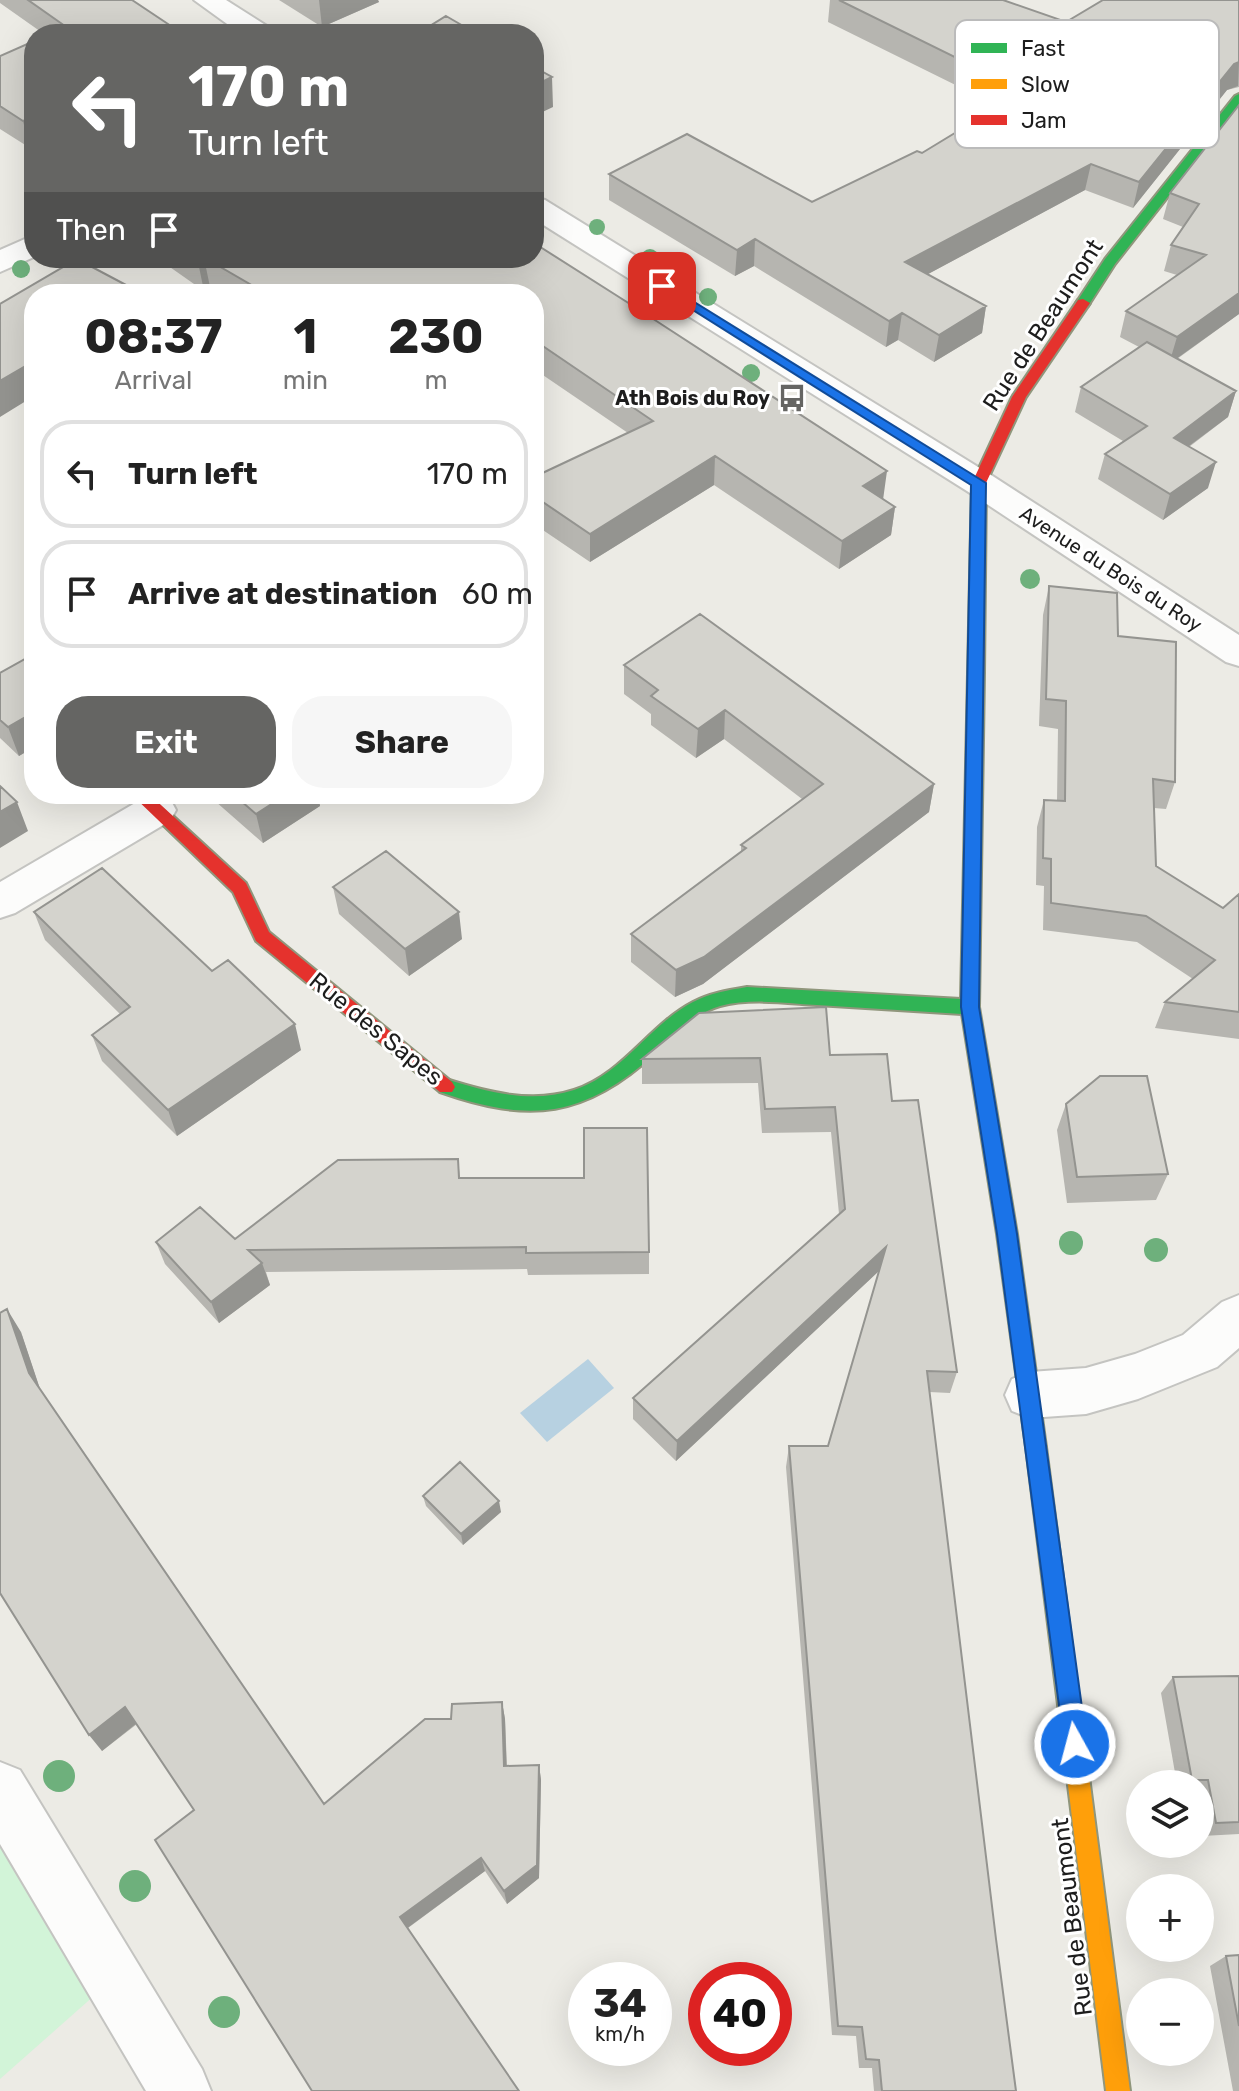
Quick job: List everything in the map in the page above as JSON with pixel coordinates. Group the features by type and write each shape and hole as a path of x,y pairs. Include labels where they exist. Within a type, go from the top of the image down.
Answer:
{"street":[{"path":"207,0 244,24"},
{"name":"Rue de Beaumont","path":"1219,123 1239,98"},
{"name":"Rue de Beaumont","path":"1118,2091 1030,1395 970,1007 979,483 1013,407 1110,262 1200,148"},
{"name":"Avenue du Bois du Roy","path":"544,212 979,483 1239,653"},
{"path":"0,263 24,250"},
{"name":"Rue des Sapes","path":"0,902 144,804"},
{"name":"Rue des Sapes","path":"149,804 240,888 262,936 443,1086 479,1099 553,1103 587,1095 695,1010 715,1000 747,994 970,1007"},
{"path":"1030,1395 1086,1391 1138,1376 1200,1351 1239,1317"},
{"path":"0,1790 180,2091"}],"green space":[{"path":"0,1790 113,1979 0,2079"}],"water":[{"path":"588,1359 614,1388 547,1442 520,1413"}],"building":[{"path":"28,0 132,0 168,24 62,24"},
{"path":"839,0 1003,0 1060,20 955,20 955,57"},
{"path":"1103,0 1239,0 1239,62 1219,83 1219,20 1069,20"},
{"path":"446,16 460,24 433,24"},
{"path":"24,45 23,121 0,106 0,56"},
{"path":"1239,105 1239,293 1177,337 1126,311 1206,255 1171,245 1199,204 1170,193 1205,148 1219,148 1219,131"},
{"path":"955,133 955,148 1166,148 1139,182 1091,164 905,262 986,306 939,335 902,313 889,321 755,239 737,250 609,174 687,134 812,202 917,151 922,153"},
{"path":"544,249 887,471 863,486 895,507 842,541 715,456 590,534 544,503 544,472 653,421 544,347 544,284 250,284 222,268 544,268"},
{"path":"62,268 94,268 124,284 34,284"},
{"path":"24,290 24,367 0,381 0,304"},
{"path":"1147,342 1236,391 1174,438 1216,462 1170,494 1105,454 1147,426 1081,387"},
{"path":"1049,586 1117,593 1118,636 1176,642 1175,782 1153,779 1156,866 1223,908 1239,894 1239,1012 1165,1002 1215,960 1146,916 1051,903 1051,859 1043,858 1044,800 1065,801 1066,701 1046,699"},
{"path":"700,614 934,784 704,957 676,970 631,934 746,848 741,845 823,784 725,710 698,729 651,696 658,690 624,665"},
{"path":"24,660 24,718 8,727 0,720 0,673"},
{"path":"0,786 17,802 0,812"},
{"path":"244,804 272,804 256,814"},
{"path":"386,851 459,912 405,949 333,887"},
{"path":"102,868 212,971 228,960 295,1024 168,1110 92,1035 130,1007 34,912"},
{"path":"826,1007 830,1055 887,1054 892,1101 918,1100 957,1372 927,1371 1016,2091 882,2091 879,2060 866,2059 862,2027 838,2026 789,1446 828,1446 886,1247 677,1441 633,1398 845,1209 835,1107 765,1109 760,1058 642,1059 699,1013"},
{"path":"1100,1076 1147,1076 1168,1174 1077,1177 1066,1104"},
{"path":"584,1128 647,1128 649,1252 526,1253 526,1247 248,1250 262,1263 211,1302 156,1242 200,1207 235,1239 338,1160 458,1159 459,1178 584,1178"},
{"path":"7,1309 29,1373 324,1804 425,1719 451,1719 452,1704 502,1702 504,1766 539,1765 537,1865 504,1891 481,1858 400,1917 519,2091 312,2091 155,1840 194,1810 125,1707 89,1735 0,1593 0,1313"},
{"path":"460,1462 499,1501 461,1534 423,1496"},
{"path":"1239,1676 1239,1822 1216,1823 1214,1770 1190,1770 1173,1677"},
{"path":"1239,1955 1239,2026 1226,1956"}],"traffic: fast":[{"path":"1219,123 1239,98"},
{"path":"1083,303 1110,262 1200,148"},
{"path":"976,673 970,1007 1007,1234 1036,1447"},
{"path":"446,1087 513,1103 535,1104 577,1097 618,1075 699,1007 747,994 970,1007"}],"traffic: slow":[{"path":"1036,1447 1118,2091"}],"traffic: jam":[{"path":"976,673 979,483 1019,397 1083,303"},
{"path":"150,804 240,888 262,936 446,1087"}],"place":[{"name":"Ath Bois du Roy","path":"792,398"}],"route":[{"path":"662,286 979,483 970,1007 1007,1234 1075,1744"}]}
